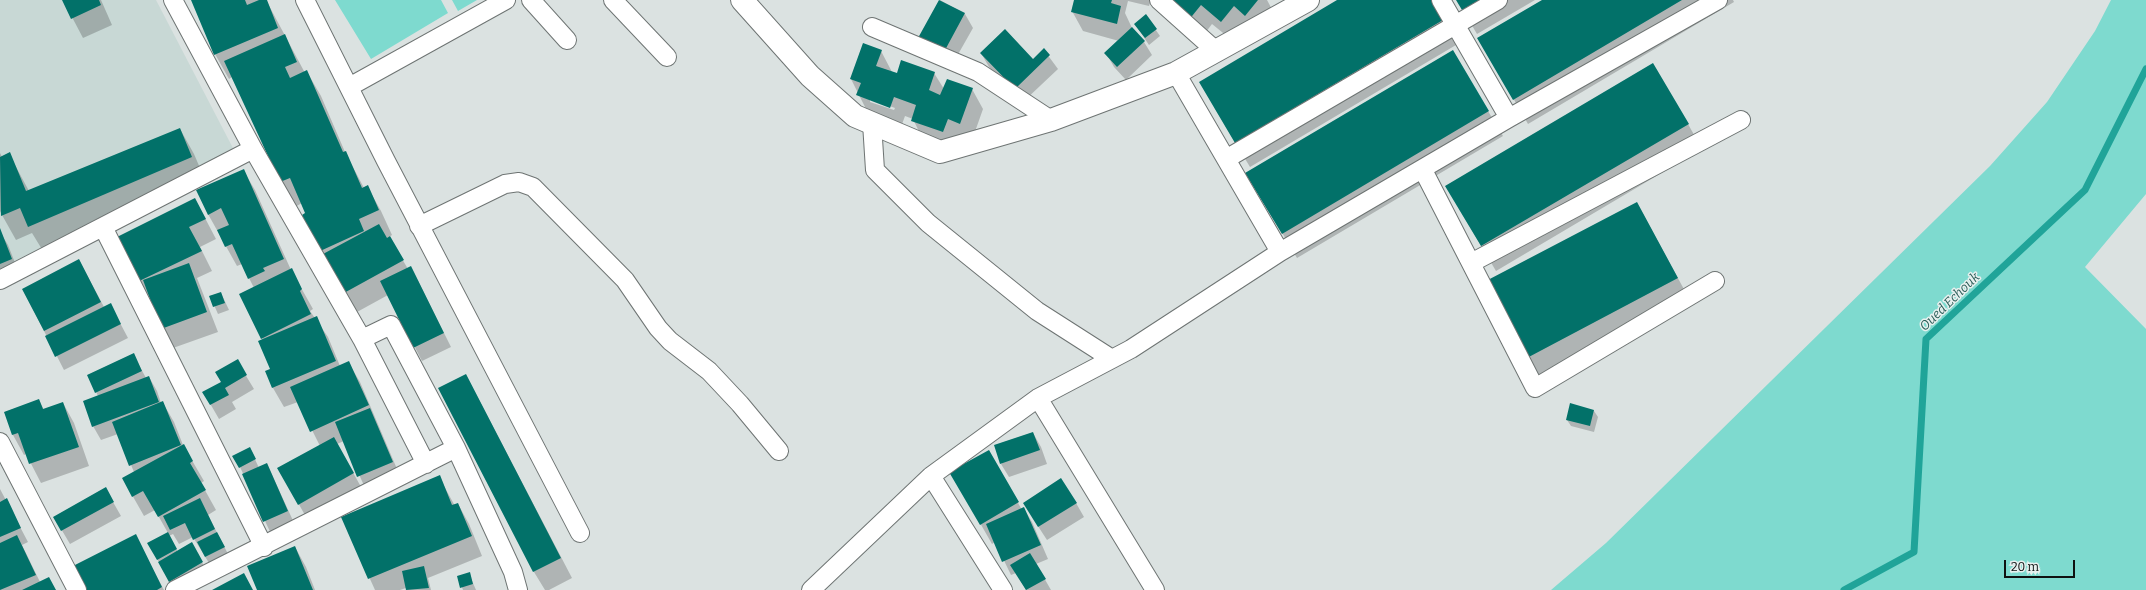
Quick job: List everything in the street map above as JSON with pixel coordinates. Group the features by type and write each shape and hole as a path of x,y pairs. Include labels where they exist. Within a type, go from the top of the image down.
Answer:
{"street":[{"path":"173,0 253,149 362,339 426,464"},
{"path":"305,0 419,226 580,533"},
{"path":"349,88 506,0"},
{"path":"531,0 567,40"},
{"path":"613,0 666,57"},
{"path":"742,0 810,76 855,116 940,152 1051,120 1176,73 1308,0"},
{"path":"1159,0 1216,51"},
{"path":"1441,0 1510,118"},
{"path":"1226,159 1498,0"},
{"path":"811,590 931,476 1038,398 1131,349 1280,252 1510,118 1718,0"},
{"path":"872,27 978,72 1051,120"},
{"path":"1176,73 1280,252"},
{"path":"1471,264 1741,120"},
{"path":"872,123 875,170 923,218 1037,311 1112,359"},
{"path":"0,280 253,149"},
{"path":"1423,170 1535,388 1715,281"},
{"path":"419,226 505,184 519,182 533,187 624,280 658,328 670,341 709,371 740,404 779,451"},
{"path":"103,227 264,547"},
{"path":"362,339 391,325 456,448 513,572 518,590"},
{"path":"1038,398 1155,590"},
{"path":"0,442 77,590"},
{"path":"175,590 264,547 456,448"},
{"path":"931,476 1003,590"}],"shaded area":[{"path":"0,0 156,0 235,152 0,271"},
{"path":"335,0 441,0 448,13 371,59"},
{"path":"452,0 477,0 458,11"},
{"path":"2111,0 2146,0 2146,194 2085,267 2146,329 2146,590 1551,590 1606,543 1990,166 2047,102 2095,31"}],"building":[{"path":"62,0 99,0 101,5 71,19"},
{"path":"191,0 245,0 247,5 259,0 267,0 278,28 214,55"},
{"path":"939,0 965,13 944,52 918,38"},
{"path":"1074,0 1112,0 1111,3 1121,6 1117,24 1071,12"},
{"path":"1164,0 1258,0 1245,16 1234,6 1221,22 1201,5 1188,21"},
{"path":"1337,0 1431,0 1443,20 1235,143 1199,82"},
{"path":"1456,0 1479,0 1462,10"},
{"path":"1542,0 1682,0 1513,100 1477,38"},
{"path":"1146,14 1157,29 1145,38 1134,24"},
{"path":"1132,27 1145,41 1117,67 1104,53"},
{"path":"1005,29 1033,59 1044,48 1050,55 1015,89 980,53"},
{"path":"285,34 297,62 285,67 290,78 307,70 343,152 346,151 362,188 368,185 379,210 359,219 364,231 318,252 302,215 305,213 290,178 280,182 224,61"},
{"path":"863,43 882,50 876,66 897,73 901,60 935,72 929,90 940,95 947,79 973,88 960,124 948,119 943,132 911,121 916,105 894,97 890,108 856,95 861,83 850,79"},
{"path":"1453,50 1489,111 1282,234 1245,173"},
{"path":"1653,63 1689,124 1481,246 1445,186"},
{"path":"180,128 192,157 28,227 20,208 1,216 0,157 10,152 26,191"},
{"path":"244,169 284,259 263,268 265,271 248,279 232,244 225,247 217,230 229,225 221,208 208,215 196,190"},
{"path":"195,198 206,219 189,227 202,251 135,283 113,239"},
{"path":"1637,202 1678,278 1525,359 1484,282"},
{"path":"379,224 387,238 390,236 404,260 344,293 323,254"},
{"path":"0,228 12,259 0,264"},
{"path":"79,259 101,302 44,331 22,289"},
{"path":"189,263 207,312 161,329 143,280"},
{"path":"411,266 444,333 413,348 380,281"},
{"path":"292,268 302,289 300,291 311,314 261,339 239,294"},
{"path":"221,292 225,303 213,307 209,296"},
{"path":"111,303 121,324 55,357 45,336"},
{"path":"317,316 336,361 272,388 265,371 270,369 258,341"},
{"path":"134,353 142,371 95,393 87,375"},
{"path":"238,359 247,375 225,388 229,395 210,405 202,392 221,382 215,372"},
{"path":"349,361 369,405 310,432 290,387"},
{"path":"466,374 561,558 533,572 438,388"},
{"path":"149,376 159,402 92,427 83,401"},
{"path":"39,399 43,409 63,402 79,447 29,464 18,433 12,435 4,412"},
{"path":"163,401 181,445 129,466 112,422"},
{"path":"1570,403 1594,410 1590,426 1566,420"},
{"path":"370,408 393,462 357,477 335,422"},
{"path":"1033,432 1040,450 1000,464 994,445"},
{"path":"334,437 354,473 298,505 277,468"},
{"path":"184,444 193,461 190,463 206,490 158,517 143,491 132,497 122,478"},
{"path":"250,447 256,459 239,468 232,456"},
{"path":"989,450 1019,502 980,525 949,472"},
{"path":"267,463 288,511 263,522 242,474"},
{"path":"440,475 452,505 458,503 472,536 368,579 341,517"},
{"path":"1061,478 1077,503 1038,527 1023,503"},
{"path":"106,487 114,502 61,531 53,517"},
{"path":"7,498 21,528 0,537 0,502"},
{"path":"200,498 215,529 193,540 185,523 170,530 163,516"},
{"path":"1024,507 1041,545 1002,562 986,524"},
{"path":"168,532 177,549 157,560 147,543"},
{"path":"217,532 225,547 205,557 197,542"},
{"path":"136,534 162,587 157,590 85,590 73,566"},
{"path":"17,535 36,575 0,590 0,543"},
{"path":"192,542 203,562 169,582 158,562"},
{"path":"295,546 313,590 257,590 247,566"},
{"path":"1030,553 1046,579 1026,590 1010,565"},
{"path":"424,566 429,588 406,590 402,571"},
{"path":"470,572 473,584 460,588 457,576"},
{"path":"244,573 253,590 212,590"},
{"path":"49,577 56,590 22,590"}],"waterway":[{"name":"Oued Echouk","path":"1844,590 1914,552 1926,339 2085,190 2146,69"}]}
